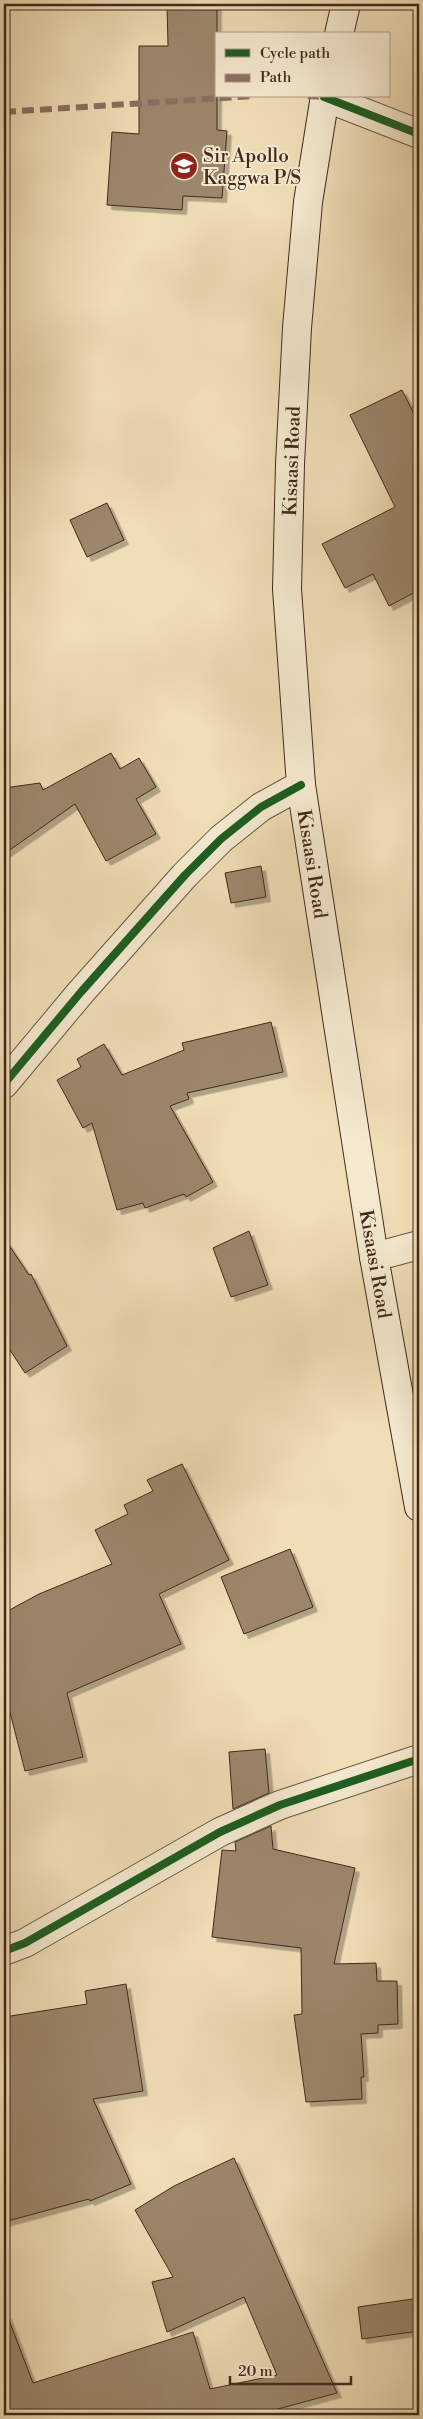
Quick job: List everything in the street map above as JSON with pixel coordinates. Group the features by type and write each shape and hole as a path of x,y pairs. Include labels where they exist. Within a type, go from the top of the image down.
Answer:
{"main road":[{"path":"339,32 346,4"},
{"name":"Kisaasi Road","path":"324,98 308,202 298,328 290,464 287,589 301,785 374,1258 419,1507"},
{"path":"327,98 419,134"},
{"path":"4,1084 81,992 185,875 221,839 261,806 301,785"},
{"path":"374,1258 419,1245"},
{"path":"4,1952 25,1943 220,1832 280,1805 419,1759"}],"building":[{"path":"167,4 217,4 215,98 217,98 217,130 227,131 222,198 183,196 182,210 107,205 112,132 139,134 139,46 168,46"},
{"path":"402,390 419,424 419,590 389,606 373,574 345,588 322,544 395,507 350,415"},
{"path":"107,503 124,540 87,557 70,520"},
{"path":"111,753 120,769 139,758 156,787 136,799 156,834 106,861 75,804 4,854 4,788 40,783 43,790"},
{"path":"261,866 266,897 231,903 225,873"},
{"path":"271,1022 283,1072 187,1093 189,1099 170,1106 213,1182 186,1197 184,1194 145,1208 143,1203 117,1210 92,1123 83,1128 57,1080 81,1067 77,1059 104,1044 122,1075 184,1050 182,1043"},
{"path":"249,1231 268,1285 231,1297 213,1248"},
{"path":"4,1238 29,1275 31,1274 67,1346 25,1373 4,1341"},
{"path":"182,1464 229,1560 159,1594 181,1644 67,1693 83,1757 25,1771 4,1689 4,1613 39,1594 112,1564 95,1530 128,1514 124,1505 153,1491 147,1480"},
{"path":"290,1549 313,1607 244,1634 221,1577"},
{"path":"265,1749 269,1793 233,1809 229,1752"},
{"path":"271,1826 273,1849 355,1868 334,1964 376,1963 377,1981 397,1981 398,2024 378,2025 378,2033 361,2034 364,2077 361,2077 362,2099 306,2102 294,2015 302,2014 301,1948 212,1937 222,1850 236,1851 235,1842"},
{"path":"126,1984 143,2091 93,2099 131,2184 90,2201 89,2199 4,2222 4,2017 87,2004 85,1991"},
{"path":"234,2158 337,2393 256,2415 4,2415 4,2316 7,2315 33,2383 193,2332 210,2389 277,2375 244,2297 167,2332 152,2282 173,2277 135,2210 174,2186"},
{"path":"419,2298 419,2331 362,2339 358,2307"}],"marked path":[{"path":"4,112 223,98"}],"cycle path":[{"path":"327,98 419,134"},
{"path":"4,1084 81,992 185,875 221,839 261,807 301,785"},
{"path":"4,1951 25,1943 220,1832 280,1805 419,1759"}],"place":[{"name":"Sir Apollo Kaggwa P/S","path":"184,166"}]}
